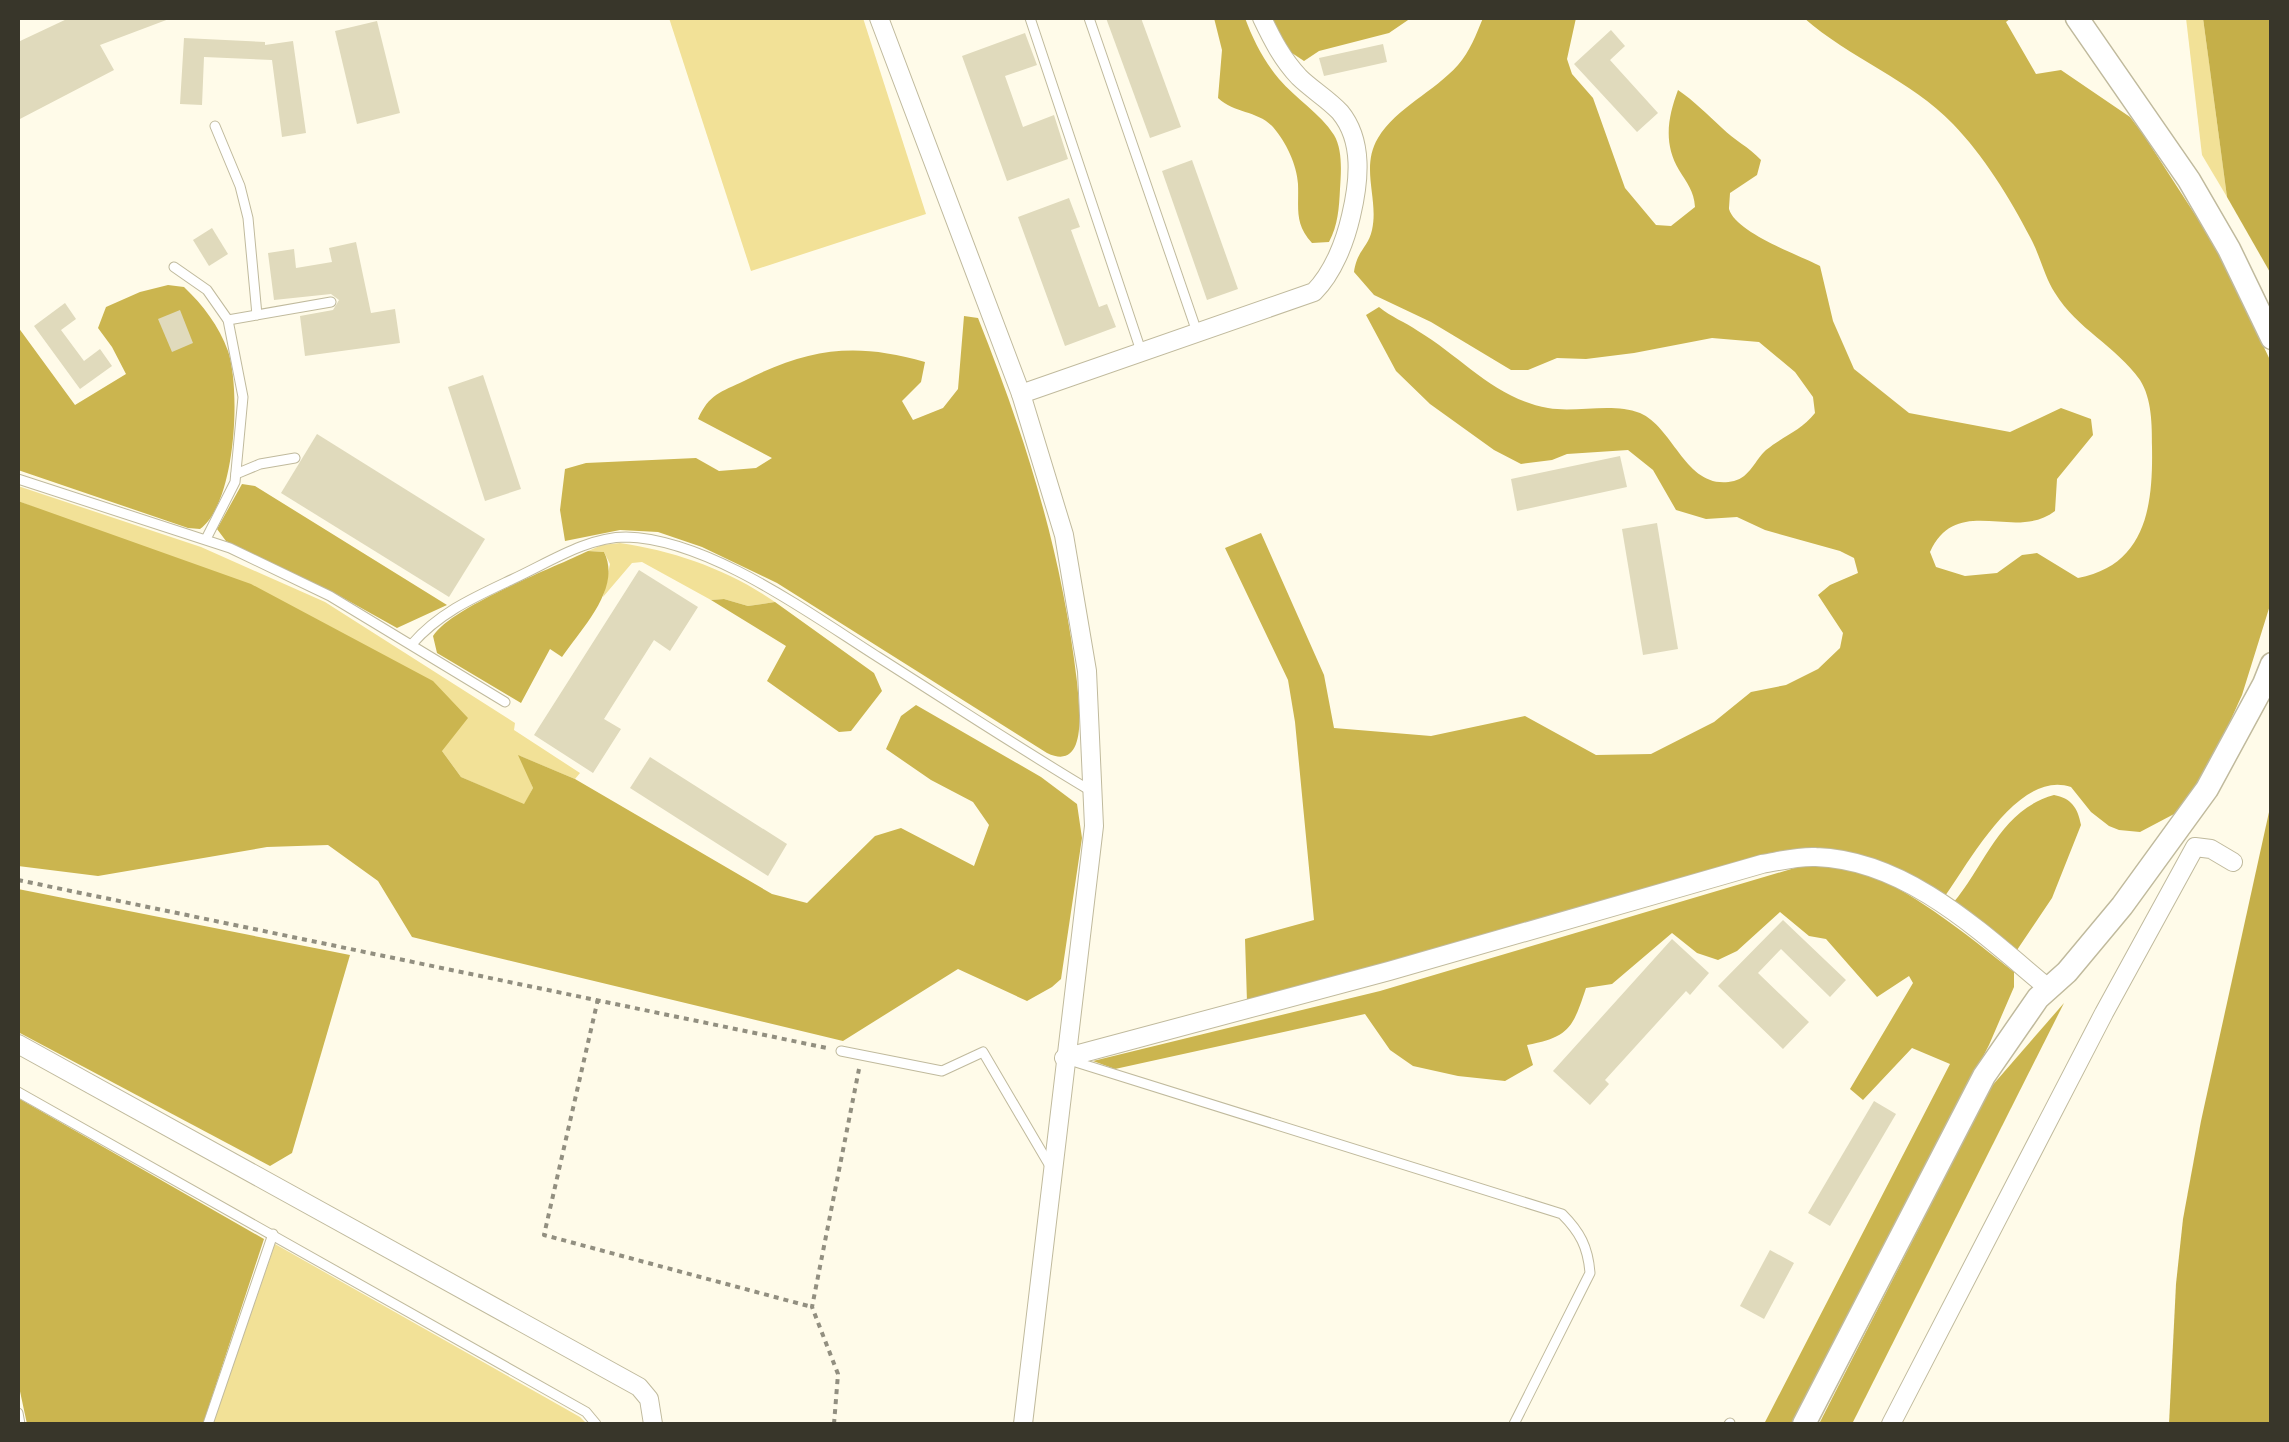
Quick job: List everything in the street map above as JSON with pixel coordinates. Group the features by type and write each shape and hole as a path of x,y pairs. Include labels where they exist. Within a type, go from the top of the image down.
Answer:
{"street":[{"path":"879,18 1021,394 1067,554 1087,671 1094,826 1023,1424"},
{"path":"1021,394 1314,292 1326,280 1348,227 1355,197 1357,152 1341,113 1299,77 1281,55 1262,18"},
{"path":"2076,18 2189,180 2229,249 2272,338"},
{"path":"1804,1424 1984,1076 2038,998 2067,972 2122,906 2207,789 2272,664"},
{"path":"1892,1424 2104,1012 2196,847 2234,862"},
{"path":"1064,1058 1793,858 1849,861 1882,870 1984,934 2048,988"},
{"path":"18,1044 639,1386 649,1399 653,1424"}],"lane":[{"path":"1030,18 1141,350"},
{"path":"1089,18 1197,332"},
{"path":"215,126 240,186 248,218 257,315"},
{"path":"174,267 207,290 228,320 244,396 234,482 206,539"},
{"path":"228,320 332,302"},
{"path":"236,474 260,464 294,458"},
{"path":"18,478 206,539 330,596 504,702"},
{"path":"412,644 429,625 458,606 588,544 624,537 658,541 701,555 771,589 1093,792"},
{"path":"841,1051 942,1071 984,1052 1052,1168"},
{"path":"1064,1058 1562,1214 1578,1229 1588,1252 1590,1272 1514,1424"},
{"path":"18,1092 586,1412 596,1424"},
{"path":"208,1424 273,1234"},
{"path":"18,1413 20,1424"}],"path":[{"path":"18,880 841,1051"},
{"path":"598,999 544,1235 812,1307"},
{"path":"834,1424 838,1374 812,1307 862,1055"}],"shaded area":[{"path":"669,18 863,18 926,214 751,271"},
{"path":"1214,18 1245,18 1274,72 1334,135 1341,176 1338,216 1329,242 1312,243 1302,229 1295,169 1278,133 1267,122 1218,98 1222,50"},
{"path":"1271,18 1411,18 1389,33 1319,51 1304,61 1286,49"},
{"path":"1483,18 1576,18 1567,59 1572,74 1593,98 1625,188 1656,225 1671,226 1695,207 1669,140 1678,90 1756,155 1761,160 1757,175 1730,193 1729,209 1734,218 1755,235 1820,266 1833,321 1854,369 1909,413 2010,432 2061,408 2091,419 2093,435 2057,479 2055,511 2022,522 1971,521 1955,525 1941,535 1930,552 1936,567 1965,576 1997,573 2022,555 2037,553 2078,578 2119,560 2141,529 2151,490 2147,395 2120,357 2064,306 2014,207 1964,136 1918,94 1804,18 2011,18 2006,22 2036,74 2061,70 2130,117 2216,247 2271,362 2271,602 2242,695 2204,778 2176,813 2140,832 2119,830 2091,812 2071,787 2052,785 2015,804 1982,841 1945,896 1868,859 1813,850 1247,1002 1245,939 1314,920 1288,680 1225,548 1261,533 1324,675 1334,728 1431,736 1525,716 1596,755 1651,754 1714,722 1751,692 1786,685 1818,669 1840,648 1843,633 1818,595 1858,573 1854,558 1840,551 1765,530 1737,517 1706,519 1676,510 1653,470 1628,450 1567,454 1521,464 1494,450 1430,404 1396,371 1366,315 1379,307 1511,396 1548,408 1618,408 1640,413 1663,432 1692,468 1718,482 1744,476 1766,450 1815,413 1813,397 1795,372 1759,342 1712,338 1634,353 1557,358 1528,370 1511,370 1431,322 1374,295 1354,272 1372,230 1370,161 1378,138 1395,117 1458,65"},
{"path":"2186,18 2203,18 2227,197 2202,155"},
{"path":"2203,18 2271,18 2271,274 2227,197"},
{"path":"168,285 184,287 204,309 224,342 232,369 234,418 228,472 212,515 200,529 18,470 18,327 75,405 126,374 98,328 106,307"},
{"path":"964,316 978,318 1012,408 1052,542 1078,692 1079,734 1070,754 1060,757 1047,753 777,583 702,547 658,532 620,530 565,541 560,510 565,469 586,463 696,458 719,471 756,468 772,458 698,419 716,395 790,361 854,351 925,362 921,382 902,401 913,420 943,408 958,389"},
{"path":"242,484 255,486 447,605 397,628 226,541 217,529"},
{"path":"18,486 201,547 325,602 515,723 514,730 580,773 575,779 520,756 533,788 524,805 461,777 442,751 84,527 18,501"},
{"path":"18,501 251,584 433,681 468,718 442,751 461,777 524,804 533,788 518,755 575,779 772,894 807,903 875,836 901,828 974,866 989,825 973,802 931,780 886,749 901,716 916,705 1041,777 1077,804 1082,838 1061,979 1027,1001 958,969 843,1041 412,937 378,881 328,845 267,847 98,876 18,866"},
{"path":"620,543 701,564 739,580 775,602 748,606 724,599 711,600 642,562 632,563 603,597 610,564 604,552 588,551"},
{"path":"588,551 604,552 608,580 604,593 562,657 550,649 521,703 437,653 433,636 460,613"},
{"path":"724,599 748,606 775,602 874,673 882,691 851,731 839,732 767,681 786,646 711,600"},
{"path":"2054,795 2073,805 2081,825 2052,898 2017,950 1953,903 2007,825 2036,802"},
{"path":"2271,803 2271,1424 2169,1424 2183,1219"},
{"path":"1798,867 1846,868 1888,883 1934,911 2014,972 2014,987 1989,1045 1793,1424 1764,1424 1950,1064 1912,1048 1863,1100 1850,1089 1913,983 1909,976 1877,997 1826,939 1809,936 1780,912 1737,951 1718,960 1697,953 1672,933 1612,984 1586,988 1568,1028 1553,1038 1527,1045 1533,1065 1505,1081 1413,1066 1390,1050 1365,1014 1115,1069 1093,1061 1380,991"},
{"path":"18,889 350,955 292,1153 270,1166 18,1032"},
{"path":"2064,1003 1852,1424 1819,1424 1991,1087"},
{"path":"18,1098 264,1239 203,1424 27,1424 18,1382"},
{"path":"275,1244 580,1417 587,1424 213,1424"}],"building":[{"path":"69,18 169,19 100,45 114,70 18,120 18,42"},
{"path":"1106,18 1141,18 1181,127 1150,138"},
{"path":"377,21 400,113 357,124 335,31"},
{"path":"1611,30 1625,46 1610,60 1658,113 1637,132 1574,64"},
{"path":"1025,33 1037,65 1005,76 1023,127 1054,115 1068,159 1007,181 962,56"},
{"path":"184,38 265,45 293,41 306,133 282,137 272,60 204,57 202,105 180,104"},
{"path":"1383,44 1387,62 1324,76 1319,58"},
{"path":"1192,160 1238,289 1207,300 1162,171"},
{"path":"1069,198 1080,227 1071,230 1099,307 1107,304 1116,327 1065,346 1018,217"},
{"path":"212,228 228,254 209,266 193,240"},
{"path":"356,242 371,313 395,309 400,343 305,356 300,316 333,310 339,300 331,294 274,300 268,253 294,249 296,268 332,262 329,248"},
{"path":"65,303 76,319 61,330 84,361 100,349 112,366 80,389 34,326"},
{"path":"180,310 193,343 172,352 158,319"},
{"path":"483,375 521,489 485,501 448,387"},
{"path":"317,434 485,539 449,597 281,493"},
{"path":"1620,456 1627,487 1517,511 1511,479"},
{"path":"1657,523 1678,649 1643,655 1622,529"},
{"path":"639,570 698,607 670,651 654,640 604,719 621,729 593,773 534,735"},
{"path":"650,757 787,844 768,876 630,788"},
{"path":"1783,920 1846,980 1830,997 1781,949 1758,973 1809,1022 1783,1049 1718,986"},
{"path":"1672,939 1709,973 1690,995 1686,991 1605,1080 1609,1084 1590,1105 1553,1071"},
{"path":"1874,1101 1896,1114 1830,1226 1808,1213"},
{"path":"1770,1250 1794,1263 1764,1319 1740,1306"}]}
